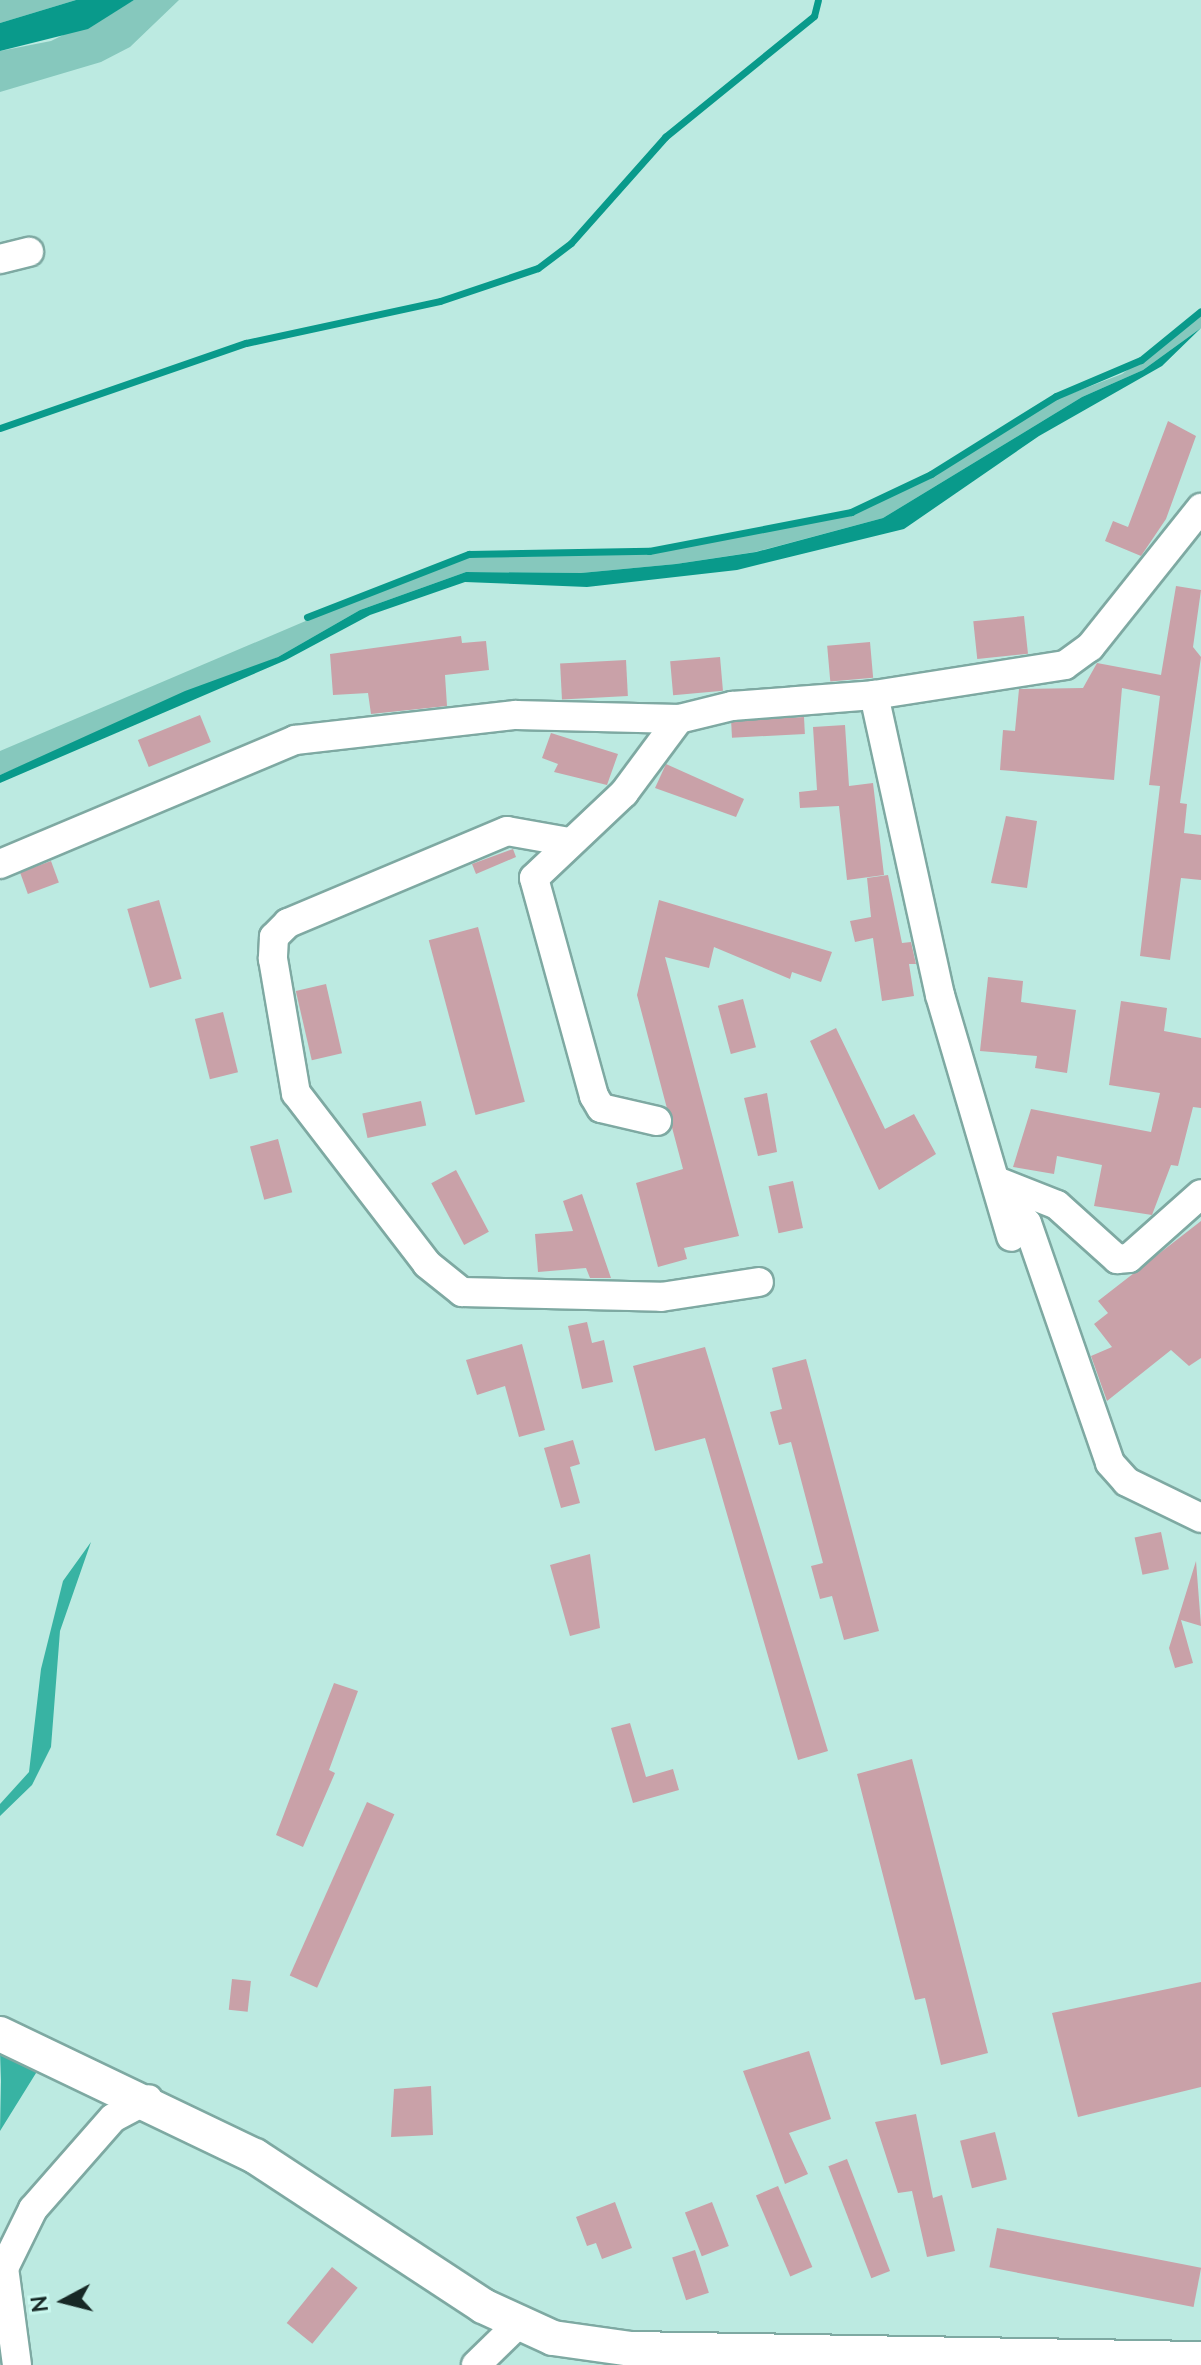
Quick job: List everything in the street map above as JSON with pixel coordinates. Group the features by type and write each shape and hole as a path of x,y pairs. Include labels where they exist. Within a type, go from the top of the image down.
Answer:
{"street":[{"path":"0,259 29,252"},
{"path":"0,864 295,740 516,715 679,719 732,706 874,695 1065,665 1090,647 1201,508"},
{"path":"874,695 940,995 1011,1237"},
{"path":"657,1121 601,1108 594,1096 534,878 624,793 679,719"},
{"path":"569,842 507,831 288,923 274,937 273,959 296,1093 427,1264 462,1292 661,1297 759,1282"},
{"path":"994,1179 1057,1205 1117,1259 1129,1258 1201,1194"},
{"path":"994,1179 1027,1223 1110,1463 1127,1482 1201,1518"},
{"path":"0,2034 148,2099 255,2156 517,2325 631,2349 1201,2359"},
{"path":"17,2365 4,2268 33,2209 113,2118 148,2099"},
{"path":"476,2365 517,2325"}],"shaded area":[{"path":"0,0 76,0 0,23"},
{"path":"76,0 134,0 88,29 0,51 0,23"},
{"path":"134,0 179,0 130,47 101,62 0,92 0,51 51,41"},
{"path":"1201,315 1201,328 1143,370 1082,397 883,518 755,552 676,564 581,573 466,572 360,610 278,657 0,775 0,751 430,568 468,558 650,553 851,515 933,476 1057,399 1122,374"},
{"path":"1201,328 1162,366 1039,436 904,529 737,570 587,587 465,582 370,615 286,660 0,783 0,775 185,691 278,657 360,610 466,572 581,573 676,564 756,552 883,518 1082,397 1143,370"},
{"path":"91,1542 60,1631 51,1747 32,1785 0,1816 0,1804 29,1772 41,1669 63,1581"},
{"path":"0,2051 41,2065 0,2131 1,2081"}],"building":[{"path":"1168,421 1196,436 1166,519 1141,556 1105,541 1113,521 1128,527"},
{"path":"1176,586 1201,590 1193,647 1201,657 1180,803 1187,804 1184,833 1201,835 1201,880 1181,878 1170,960 1140,956 1160,786 1149,785 1160,696 1122,688 1114,780 1000,770 1003,730 1015,731 1019,689 1083,688 1097,663 1161,675"},
{"path":"1024,616 1028,654 977,659 973,621"},
{"path":"461,636 462,643 486,641 489,670 445,675 447,706 371,714 368,693 333,695 330,654"},
{"path":"870,642 873,678 830,682 827,646"},
{"path":"720,657 723,691 673,695 670,661"},
{"path":"626,660 628,696 562,699 560,663"},
{"path":"200,715 211,742 149,767 138,740"},
{"path":"804,717 805,734 732,738 731,721"},
{"path":"845,725 849,786 873,783 884,875 847,880 839,806 800,808 799,792 817,790 813,727"},
{"path":"551,733 618,754 607,785 554,772 558,764 542,758"},
{"path":"666,764 744,799 736,817 655,788"},
{"path":"1006,816 1037,821 1027,888 991,883"},
{"path":"513,849 516,857 476,874 472,864"},
{"path":"51,861 59,883 28,894 20,872"},
{"path":"888,875 902,943 911,942 916,964 909,964 914,996 882,1001 873,938 855,942 850,921 871,917 867,878"},
{"path":"159,900 182,979 150,988 127,909"},
{"path":"659,900 832,952 821,982 792,972 790,979 714,947 709,968 665,957 739,1236 684,1248 687,1259 658,1267 636,1183 683,1169 637,995"},
{"path":"478,927 525,1102 476,1115 429,940"},
{"path":"988,977 1023,981 1021,1002 1076,1010 1067,1073 1035,1068 1037,1056 980,1051"},
{"path":"326,984 342,1053 312,1060 296,991"},
{"path":"743,999 756,1047 731,1054 718,1006"},
{"path":"1121,1001 1167,1008 1164,1031 1201,1038 1201,1108 1193,1107 1178,1166 1171,1165 1152,1215 1094,1206 1102,1165 1057,1156 1054,1174 1013,1167 1031,1109 1151,1132 1160,1093 1109,1085"},
{"path":"223,1012 238,1072 210,1079 195,1019"},
{"path":"836,1028 885,1129 914,1114 936,1154 879,1190 810,1041"},
{"path":"767,1093 777,1152 758,1156 744,1098"},
{"path":"421,1101 426,1125 368,1138 362,1113"},
{"path":"278,1139 292,1192 264,1200 250,1147"},
{"path":"456,1170 489,1232 464,1245 431,1183"},
{"path":"793,1181 803,1228 779,1233 769,1186"},
{"path":"582,1194 611,1278 590,1278 586,1268 538,1272 535,1234 573,1231 563,1201"},
{"path":"1201,1221 1201,1358 1189,1366 1171,1350 1107,1401 1091,1356 1112,1347 1094,1324 1108,1313 1098,1301"},
{"path":"587,1322 592,1343 604,1340 613,1382 582,1389 568,1326"},
{"path":"522,1344 545,1430 519,1437 505,1386 477,1395 466,1360"},
{"path":"705,1347 828,1751 798,1760 705,1438 655,1451 633,1366"},
{"path":"806,1359 879,1631 844,1640 832,1596 820,1599 811,1566 823,1563 791,1442 779,1445 770,1412 782,1409 772,1368"},
{"path":"573,1440 580,1464 570,1467 580,1503 561,1508 544,1448"},
{"path":"1161,1532 1169,1569 1142,1575 1135,1538"},
{"path":"590,1554 600,1628 570,1636 550,1565"},
{"path":"1196,1561 1201,1626 1181,1620 1193,1663 1175,1668 1169,1648"},
{"path":"334,1683 358,1691 329,1770 335,1773 303,1847 276,1835"},
{"path":"630,1723 646,1777 673,1769 679,1790 633,1803 611,1728"},
{"path":"912,1759 988,2053 941,2065 925,1998 915,2000 857,1774"},
{"path":"367,1802 394,1814 317,1988 290,1976"},
{"path":"232,1979 251,1981 248,2012 229,2010"},
{"path":"1201,1982 1201,2087 1078,2117 1052,2013"},
{"path":"809,2051 831,2119 789,2133 808,2174 785,2184 743,2071"},
{"path":"431,2086 433,2135 391,2137 394,2089"},
{"path":"916,2114 933,2198 942,2195 955,2251 927,2257 912,2191 898,2193 875,2122"},
{"path":"995,2132 1007,2180 972,2188 960,2141"},
{"path":"847,2159 890,2271 871,2278 828,2166"},
{"path":"778,2186 812,2267 790,2276 756,2195"},
{"path":"615,2202 632,2248 602,2259 596,2243 587,2246 576,2217"},
{"path":"712,2202 729,2246 702,2256 685,2212"},
{"path":"997,2228 1201,2268 1194,2307 989,2267"},
{"path":"695,2250 709,2293 686,2300 672,2257"},
{"path":"332,2267 358,2288 312,2344 287,2323"}],"waterway":[{"path":"0,428 246,343 440,301 538,268 571,243 665,137 814,16 818,0"},
{"path":"307,617 469,554 649,551 851,512 931,474 1056,396 1141,360 1201,311"}]}
